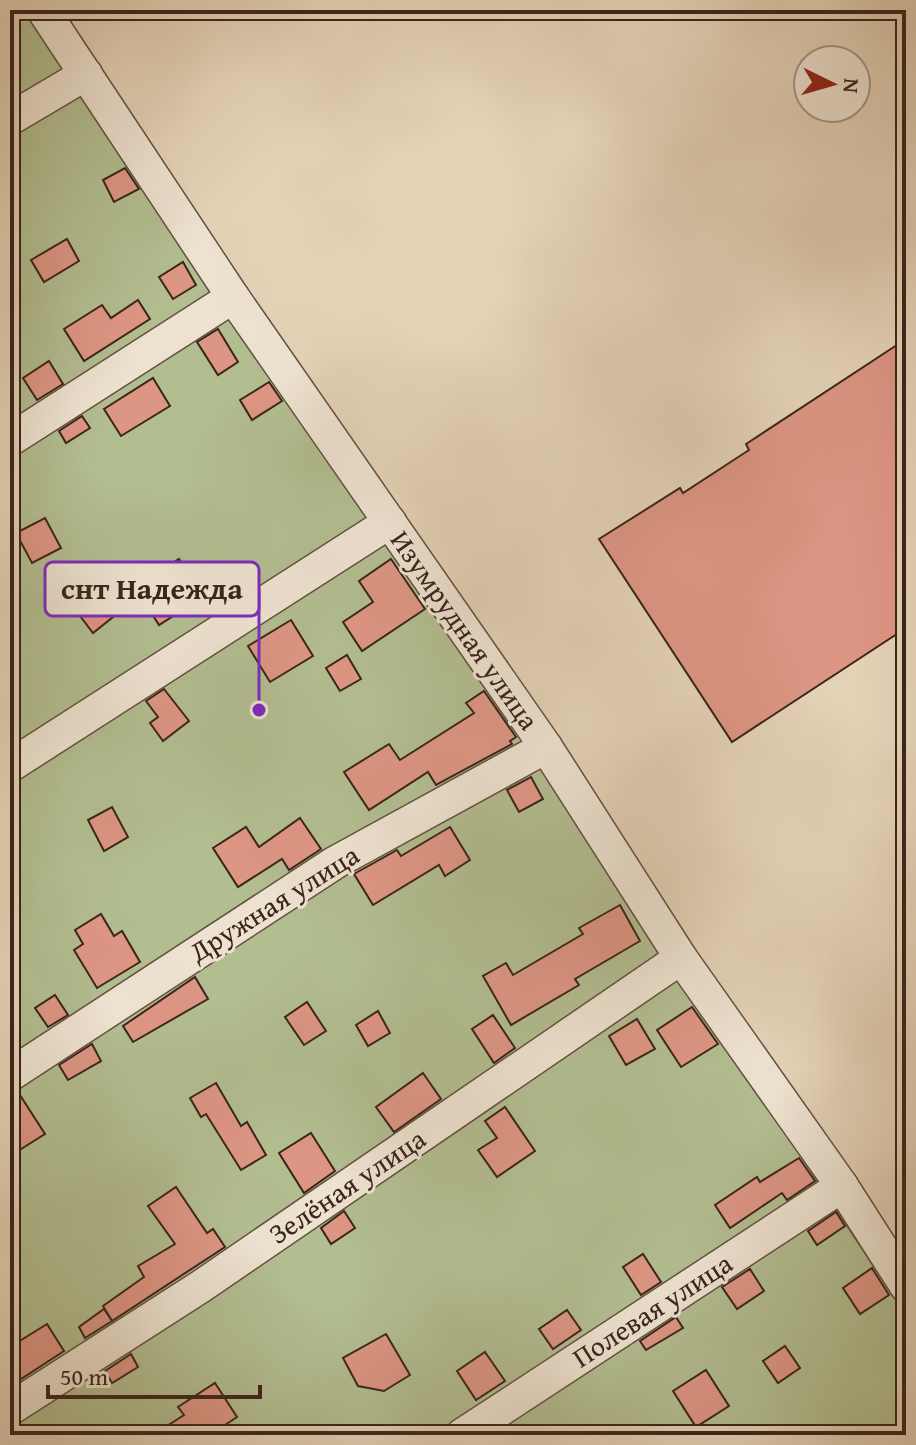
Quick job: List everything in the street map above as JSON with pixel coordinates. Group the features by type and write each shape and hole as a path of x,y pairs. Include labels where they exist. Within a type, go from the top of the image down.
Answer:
{"street":[{"name":"Изумрудная улица","path":"43,10 233,297 546,747 681,958 842,1186 906,1286"},
{"path":"10,119 86,74"},
{"path":"10,440 233,297"},
{"path":"10,766 390,522"},
{"name":"Дружная улица","path":"10,1075 336,862 546,747"},
{"name":"Зелёная улица","path":"10,1409 200,1287 681,958"},
{"name":"Полевая улица","path":"462,1435 842,1186"}],"green space":[{"path":"10,10 43,10 906,1315 906,1435 10,1435"}],"building":[{"path":"125,168 139,189 114,202 103,180"},
{"path":"67,239 79,261 44,282 31,260"},
{"path":"183,262 196,285 173,299 159,277"},
{"path":"138,300 150,319 84,361 64,329 102,305 111,318"},
{"path":"218,329 238,362 218,375 197,342"},
{"path":"906,339 906,628 732,742 599,539 680,488 683,493 749,450 746,444"},
{"path":"49,361 63,384 37,400 23,378"},
{"path":"153,378 170,406 121,436 104,409"},
{"path":"269,382 282,401 252,420 240,400"},
{"path":"82,416 90,428 66,443 59,431"},
{"path":"45,518 61,548 32,563 16,533"},
{"path":"179,559 203,597 159,625 135,587"},
{"path":"391,559 425,609 362,651 343,622 373,602 359,581"},
{"path":"102,592 118,613 93,633 77,612"},
{"path":"291,620 313,656 270,682 248,646"},
{"path":"347,655 361,679 340,691 326,668"},
{"path":"164,689 189,721 163,741 150,723 158,717 146,701"},
{"path":"484,691 516,737 510,741 512,744 436,785 428,772 369,810 344,772 389,744 400,760 474,713 466,703"},
{"path":"531,777 543,799 519,812 507,790"},
{"path":"112,807 128,837 104,851 88,820"},
{"path":"300,818 321,849 289,870 282,859 238,887 213,848 246,827 259,847"},
{"path":"450,827 470,860 445,876 439,865 373,905 354,874 397,850 401,856"},
{"path":"620,905 640,941 575,979 579,985 511,1025 483,976 506,963 513,975 583,934 579,928"},
{"path":"101,914 114,936 122,931 140,962 97,988 74,950 83,944 75,930"},
{"path":"195,977 208,999 133,1042 123,1026"},
{"path":"55,995 68,1015 48,1027 35,1008"},
{"path":"307,1002 326,1031 304,1045 285,1017"},
{"path":"692,1007 718,1044 681,1067 657,1030"},
{"path":"378,1011 390,1033 368,1046 356,1025"},
{"path":"493,1015 515,1048 494,1063 472,1029"},
{"path":"637,1019 655,1049 626,1065 609,1036"},
{"path":"92,1044 101,1061 68,1080 59,1065"},
{"path":"423,1073 441,1099 394,1132 376,1107"},
{"path":"216,1083 241,1126 247,1122 266,1155 241,1170 206,1114 201,1117 190,1098"},
{"path":"18,1092 45,1134 10,1156 10,1094"},
{"path":"505,1107 535,1151 497,1177 478,1150 497,1138 485,1121"},
{"path":"311,1133 335,1171 304,1193 279,1153"},
{"path":"799,1158 815,1181 787,1200 782,1193 730,1228 715,1205 757,1177 760,1182"},
{"path":"176,1187 207,1233 213,1229 225,1247 112,1321 103,1306 144,1277 138,1266 175,1244 148,1206"},
{"path":"344,1211 355,1228 331,1244 321,1228"},
{"path":"836,1212 845,1226 817,1245 808,1231"},
{"path":"643,1254 661,1282 641,1295 623,1267"},
{"path":"872,1268 889,1295 860,1314 843,1288"},
{"path":"750,1269 764,1291 737,1309 722,1287"},
{"path":"104,1309 112,1321 85,1338 79,1327"},
{"path":"567,1310 581,1330 553,1349 539,1329"},
{"path":"676,1317 683,1328 646,1350 640,1341"},
{"path":"47,1324 64,1351 21,1379 10,1362 10,1347"},
{"path":"386,1334 410,1375 384,1391 358,1386 343,1358"},
{"path":"785,1346 800,1368 778,1383 763,1361"},
{"path":"485,1352 505,1381 476,1400 457,1371"},
{"path":"131,1354 138,1367 112,1383 105,1371"},
{"path":"706,1370 729,1406 696,1427 673,1391"},
{"path":"215,1383 237,1417 210,1435 153,1435 184,1415 178,1407"}],"place":[{"name":"снт Надежда","path":"259,710"}]}
